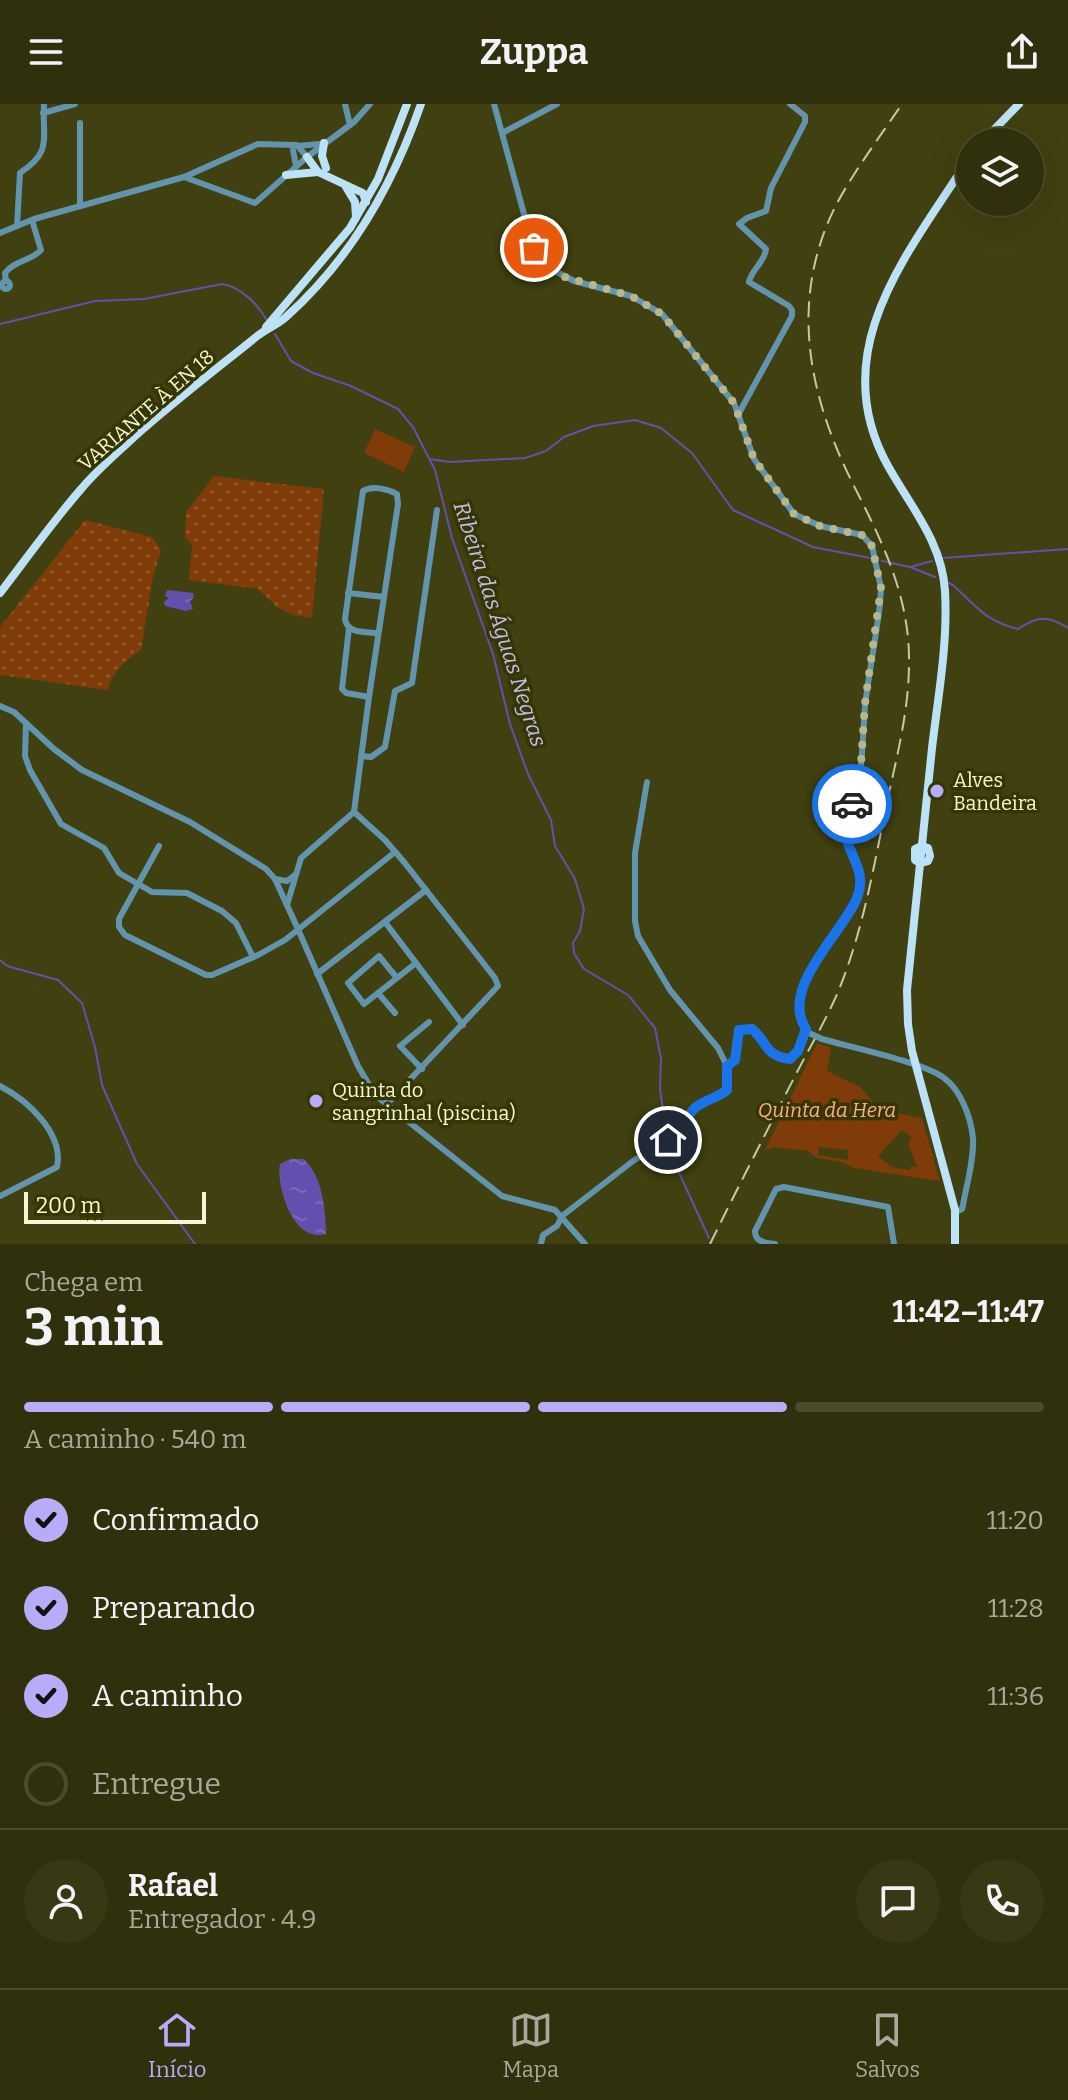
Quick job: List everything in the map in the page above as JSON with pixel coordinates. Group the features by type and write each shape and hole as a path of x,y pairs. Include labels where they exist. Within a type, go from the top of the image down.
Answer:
{"main road":[{"name":"VARIANTE À EN 18","path":"262,333 321,266 366,203 407,104"},
{"name":"VARIANTE À EN 18","path":"0,593 83,486 135,436 262,333 284,319 326,278 357,238 378,202 421,104"},
{"path":"996,128 1019,104"},
{"path":"322,170 324,143"},
{"path":"307,157 346,187 363,193 368,219"},
{"path":"286,175 322,170"},
{"path":"955,1244 955,1213 916,1066 908,1024 907,990 920,863 913,855 915,849 922,846 946,614 945,587 933,538 881,454 869,410 866,367 870,334 889,284 956,179"},
{"path":"358,191 375,184"},
{"path":"346,187 355,202 356,217"},
{"path":"355,202 378,202"}],"street":[{"path":"17,226 20,173 37,161 44,146 44,104"},
{"path":"43,113 75,104"},
{"path":"345,104 350,125"},
{"path":"184,177 255,203 324,143 350,125 370,104"},
{"path":"494,104 530,236 543,261 574,281 631,296 662,314 725,391 738,415 754,459 782,501 806,522 852,532 867,539 875,555 881,588 865,703 860,778 845,830 858,866 859,892 846,918 814,964 804,987 799,1013 806,1030 822,1039 916,1066 944,1077 952,1086 970,1122 973,1137 962,1209 955,1213"},
{"path":"502,133 557,104"},
{"path":"738,415 792,316 789,306 749,282 766,249 739,224 766,211 771,188 805,122 805,116 790,104"},
{"path":"80,123 80,206"},
{"path":"0,233 32,220 184,177 258,144 283,143 307,157"},
{"path":"295,148 324,143"},
{"path":"295,148 296,167"},
{"path":"6,281 5,273 10,268 41,250 32,220"},
{"path":"287,905 301,858 354,812 398,499 397,494 390,490 367,488 363,491 348,593 345,619 349,628 342,689 346,693 369,697"},
{"path":"361,756 376,755 385,747 395,691 412,683 437,510"},
{"path":"348,593 384,597"},
{"path":"349,628 378,633"},
{"path":"0,706 14,712 82,770 190,822 266,869 275,879 358,1066 375,1095 502,1196 555,1210 585,1244"},
{"path":"26,723 25,756 61,824 104,848 119,873 138,884 159,894 187,893 222,911 236,923 253,957"},
{"path":"541,1244 543,1235 557,1226 562,1216 633,1161 679,1133 699,1105 727,1090 727,1066 709,1035 670,990 638,936 635,921 635,853 647,782"},
{"path":"354,812 395,852 495,978 498,986 387,1104"},
{"path":"159,846 119,919 119,927 125,935 206,975 275,947 395,852"},
{"path":"275,879 287,881 296,874"},
{"path":"317,974 426,890"},
{"path":"385,922 463,1025"},
{"path":"397,978 379,956 348,983 364,1004 378,993 397,978 416,963"},
{"path":"378,993 395,1013"},
{"path":"422,1069 400,1046 429,1022"},
{"path":"727,1066 735,1060 737,1034 742,1028 757,1032 768,1050 775,1055 790,1059 798,1051 806,1030"},
{"path":"0,1086 12,1091 45,1124 52,1133 59,1160 57,1167 0,1196"},
{"path":"775,1244 761,1242 755,1231 776,1189 784,1187 888,1207 894,1244"}],"green space":[{"path":"375,429 415,447 404,472 364,453"},
{"path":"214,476 324,489 312,618 293,615 277,607 258,589 189,580 192,545 185,538 186,512"},
{"path":"85,520 152,537 161,550 153,577 141,650 120,667 108,690 0,675 0,627"},
{"name":"Quinta da Hera","path":"817,1043 831,1048 827,1071 860,1087 880,1110 922,1118 940,1181 854,1168 842,1162 817,1158 808,1151 774,1147 765,1150","holes":["902,1130 912,1138 908,1143 917,1167 911,1166 910,1170 892,1167 878,1156","819,1147 848,1150 848,1160 818,1155"]}],"water":[{"path":"167,590 193,593 194,598 190,601 193,609 186,611 165,606 164,602 169,598 165,596"},
{"path":"290,1159 304,1159 315,1175 324,1204 326,1234 314,1235 304,1230 289,1211 279,1174 280,1164"}],"waterway":[{"name":"Ribeira das Águas Negras","path":"0,324 95,301 144,299 222,284 235,288 247,297 266,319"},
{"name":"Ribeira das Águas Negras","path":"275,334 291,361 398,409 413,427 435,470 452,538 493,654 510,724 528,774 551,820 555,846 575,879 584,909 580,931 573,943 574,953 584,969 628,995 655,1028 661,1059 660,1089 667,1137"},
{"path":"429,459 450,462 525,458 546,451 564,437 593,426 635,420 661,428 692,453 733,510 813,547 870,558"},
{"path":"943,558 1068,549"},
{"path":"882,561 935,577"},
{"path":"910,567 932,561"},
{"path":"947,582 982,612 1007,626 1018,629 1043,619 1068,628"},
{"path":"0,960 7,966 58,980 82,1003 102,1085 137,1164 195,1244"},
{"name":"Ribeira das Águas Negras","path":"669,1143 676,1166 709,1238"}],"railway":[{"path":"710,1244 828,1013 847,969 867,898 905,716 909,663 905,615 884,548 837,450 825,416 815,382 809,312 812,277 835,207 902,104"}],"way so far":[{"path":"534,248 543,261 565,277 631,296 662,314 734,403 754,459 782,501 806,522 862,535 872,546 881,588 865,703 860,778 852,804"}],"place":[{"name":"Alves Bandeira","path":"937,791"},
{"name":"Quinta do sangrinhal (piscina)","path":"316,1101"}],"route":[{"path":"668,1140 679,1133 693,1110 727,1090 727,1066 735,1060 739,1030 747,1027 757,1032 768,1050 784,1059 790,1059 798,1051 806,1029 799,1013 804,987 814,964 846,918 859,892 858,866 845,830 852,804"}]}
